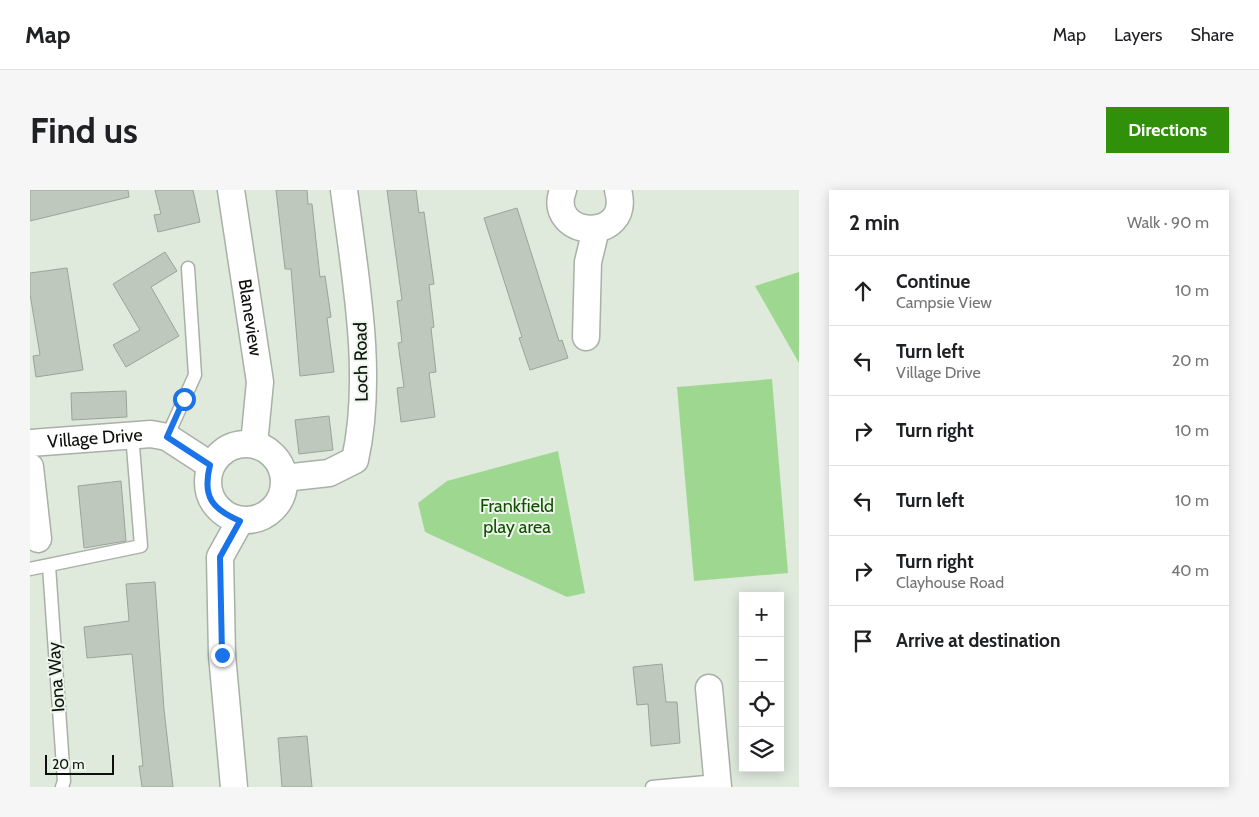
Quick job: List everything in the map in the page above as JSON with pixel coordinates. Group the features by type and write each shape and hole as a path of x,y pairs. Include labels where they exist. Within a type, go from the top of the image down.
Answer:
{"street":[{"name":"Blaneview","path":"231,190 260,382 254,444"},
{"name":"Loch Road","path":"284,478 329,473 355,460 362,430 361,322 344,190"},
{"path":"563,190 561,204 569,221 586,230 596,230 605,226 618,211 620,201 618,190"},
{"path":"586,337 588,262 596,230"},
{"name":"Village Drive","path":"30,443 151,434 167,437 210,465"},
{"path":"241,443 264,447 280,464 284,478 282,496 274,509 259,519 240,521 221,513 209,496 206,480 210,465 228,447 241,443"},
{"path":"30,467 38,539"},
{"path":"234,787 222,655 220,557 240,521"},
{"path":"709,688 718,784"}],"lane":[{"path":"167,437 196,375 188,268"},
{"path":"30,569 141,546 132,434"},
{"name":"Iona Way","path":"49,566 64,782 62,787"},
{"path":"652,787 718,784"}],"green space":[{"path":"799,272 799,363 755,286"},
{"path":"772,379 788,573 694,581 677,387"},
{"name":"Frankfield play area","path":"558,451 585,593 567,597 425,532 418,503 447,481"}],"building":[{"path":"30,190 128,190 129,197 30,221"},
{"path":"155,190 193,190 200,222 158,232 154,215 161,214"},
{"path":"276,190 307,190 308,204 312,204 320,277 325,276 331,317 327,318 334,372 300,376 291,269 285,269"},
{"path":"387,190 416,190 419,213 424,212 434,284 429,285 434,327 431,328 436,372 429,373 435,417 401,422 397,388 404,387 398,343 402,342 397,301 402,300"},
{"path":"517,208 559,341 562,340 568,358 530,370 519,338 522,337 484,218"},
{"path":"165,252 177,271 151,287 179,336 126,367 113,345 140,330 113,284"},
{"path":"67,268 83,370 36,377 33,356 40,355 30,294 30,273"},
{"path":"126,391 127,417 72,420 71,393"},
{"path":"329,416 333,450 299,454 295,420"},
{"path":"121,481 126,541 84,548 78,486"},
{"path":"155,582 164,710 173,787 142,787 139,766 143,766 132,654 87,658 84,627 129,621 126,584"},
{"path":"662,664 666,702 677,702 680,743 651,746 648,704 637,705 633,667"},
{"path":"307,736 312,787 282,787 278,738"}],"route":[{"path":"184,399 167,437 210,465 206,480 209,496 221,513 240,521 220,557 222,655"}]}
